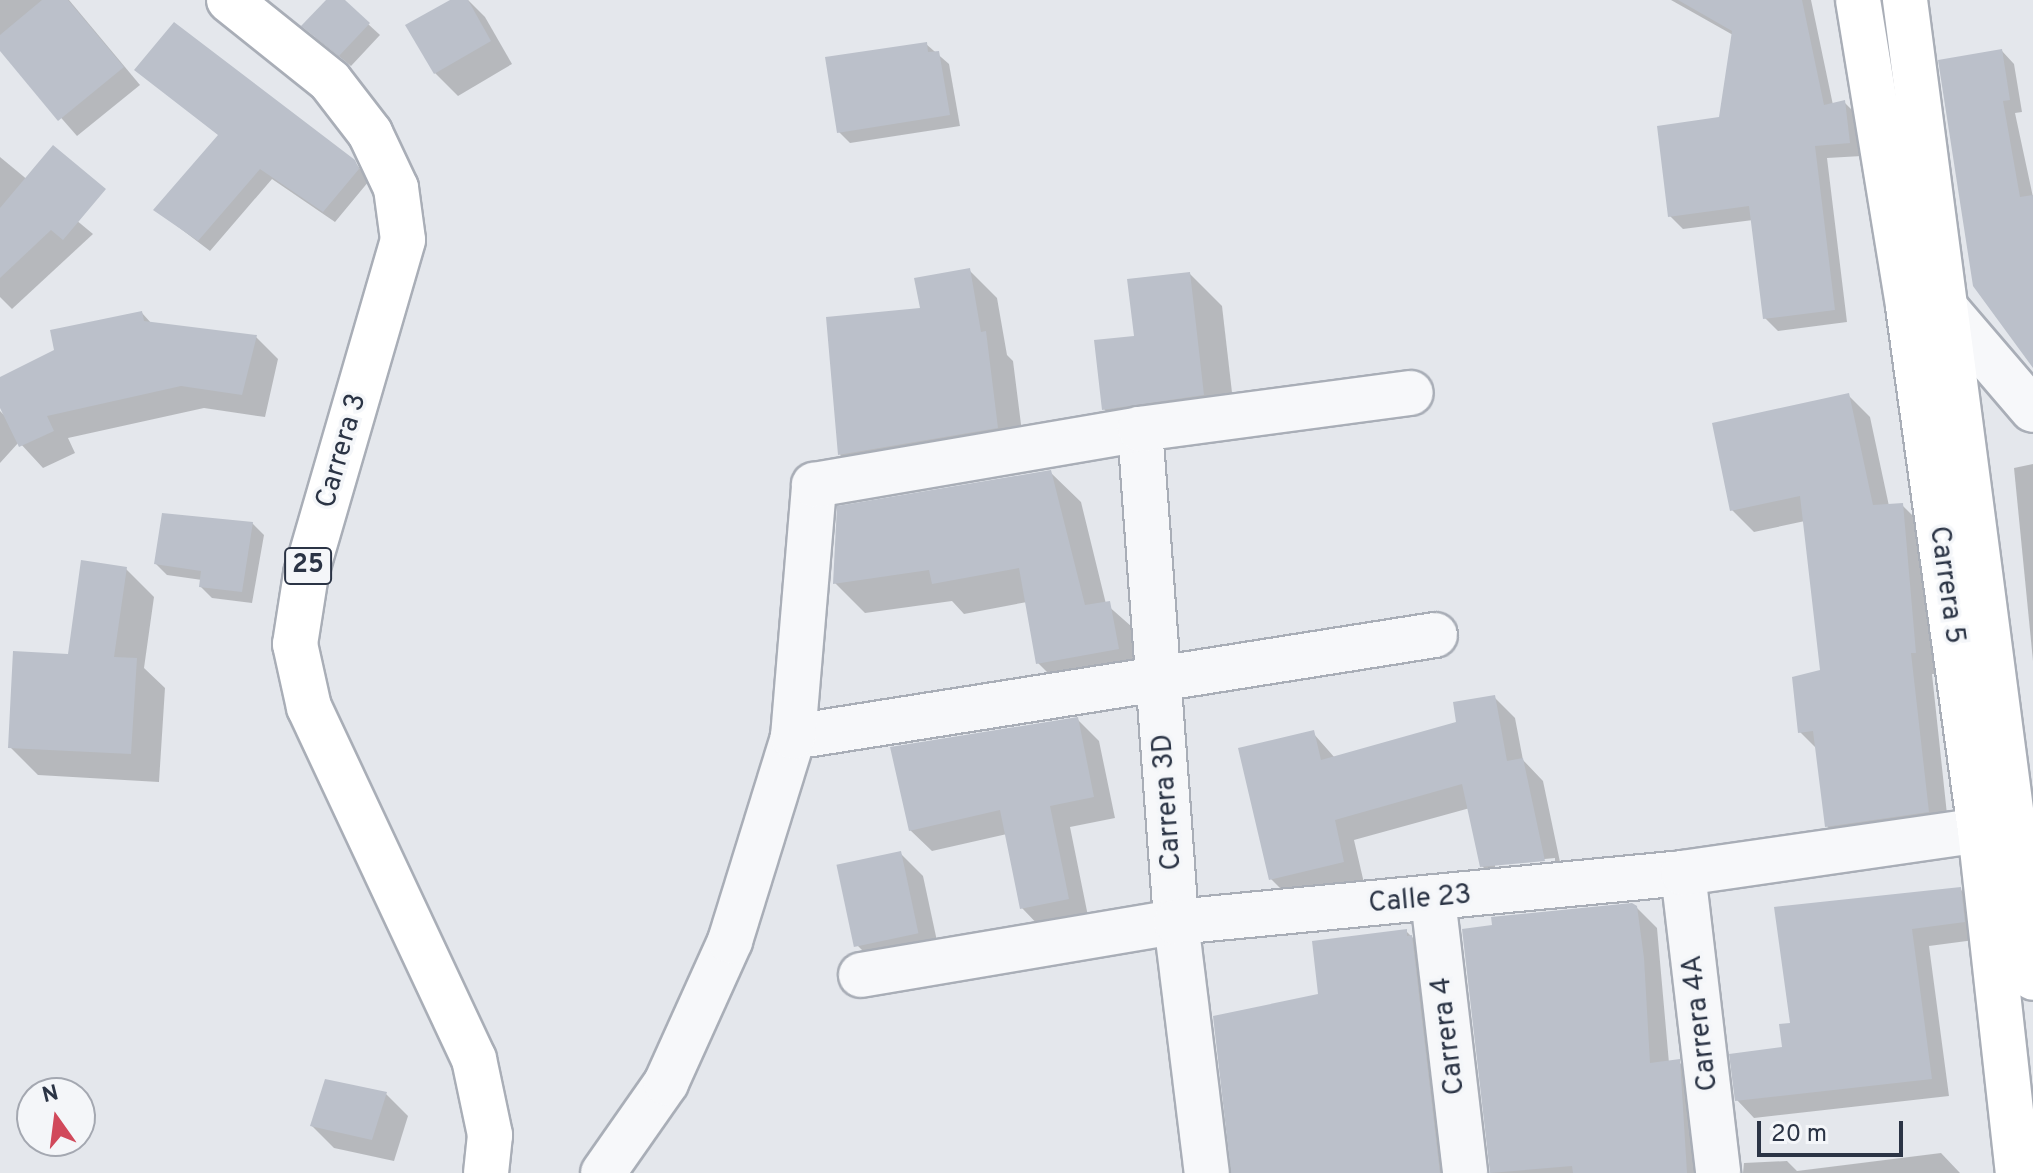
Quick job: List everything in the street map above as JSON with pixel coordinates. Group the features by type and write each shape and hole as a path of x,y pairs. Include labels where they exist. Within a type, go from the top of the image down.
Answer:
{"street":[{"name":"Carrera 3","path":"229,0 330,81 370,133 396,188 403,240 306,574 295,644 309,707 474,1059 490,1135 486,1173"},
{"name":"Carrera 5","path":"1858,0 1928,308 2033,978"},
{"name":"Carrera 5","path":"1905,0 1928,308 2018,1173"},
{"path":"1928,308 2033,410"},
{"path":"603,1173 666,1083 730,941 793,737 814,485 1140,429 1411,393"},
{"name":"Carrera 3D","path":"1140,429 1176,922 1207,1173"},
{"path":"793,737 1160,676 1435,635"},
{"name":"Calle 23","path":"861,975 1176,922 1683,873 1980,830"},
{"name":"Carrera 4A","path":"1683,873 1718,1173"},
{"name":"Carrera 4","path":"1433,899 1465,1173"}],"building":[{"path":"42,0 68,0 124,67 58,121 0,51 0,35"},
{"path":"326,0 345,0 370,23 339,56 301,26"},
{"path":"450,0 468,0 491,41 434,74 405,25"},
{"path":"1678,0 1802,0 1824,105 1845,100 1850,143 1815,146 1835,310 1763,319 1749,206 1668,217 1657,126 1719,117 1732,31"},
{"path":"174,22 355,160 359,169 323,212 260,169 198,241 153,210 218,135 134,70"},
{"path":"927,42 928,52 939,51 950,115 837,133 825,57"},
{"path":"2002,49 2010,100 2003,101 2020,197 2033,195 2033,368 1973,286 1938,60"},
{"path":"53,145 106,189 63,240 51,230 0,278 0,208"},
{"path":"970,268 981,332 986,331 998,428 838,455 826,317 920,308 914,278"},
{"path":"1190,272 1204,395 1102,410 1094,340 1134,336 1127,279"},
{"path":"142,311 144,321 257,335 242,395 181,386 47,416 54,431 19,447 0,408 0,377 54,350 50,330"},
{"path":"1849,393 1873,505 1903,503 1916,653 1911,653 1929,812 1825,827 1813,731 1798,733 1792,677 1820,670 1800,496 1730,511 1712,423"},
{"path":"1051,470 1085,605 1110,601 1119,649 1036,664 1019,568 932,584 929,570 833,584 837,506"},
{"path":"162,513 253,522 242,592 199,587 201,571 154,564"},
{"path":"81,560 127,567 114,657 137,658 131,754 8,748 13,651 68,654"},
{"path":"1495,695 1507,761 1523,758 1545,861 1480,867 1462,784 1335,820 1344,862 1269,880 1238,748 1314,730 1321,760 1456,722 1453,702"},
{"path":"1078,717 1094,797 1050,806 1069,899 1020,909 1000,810 909,831 890,747"},
{"path":"901,851 918,933 854,947 836,865"},
{"path":"1961,887 1965,922 1912,929 1932,1079 1735,1101 1729,1054 1782,1047 1779,1024 1790,1023 1774,907"},
{"path":"1632,903 1637,906 1644,958 1650,1063 1680,1059 1687,1173 1573,1173 1572,1166 1490,1173 1462,929 1492,925 1491,917"},
{"path":"1407,929 1407,936 1412,935 1440,1173 1231,1173 1213,1016 1318,994 1312,941"},
{"path":"325,1079 387,1092 372,1140 310,1126"}]}
